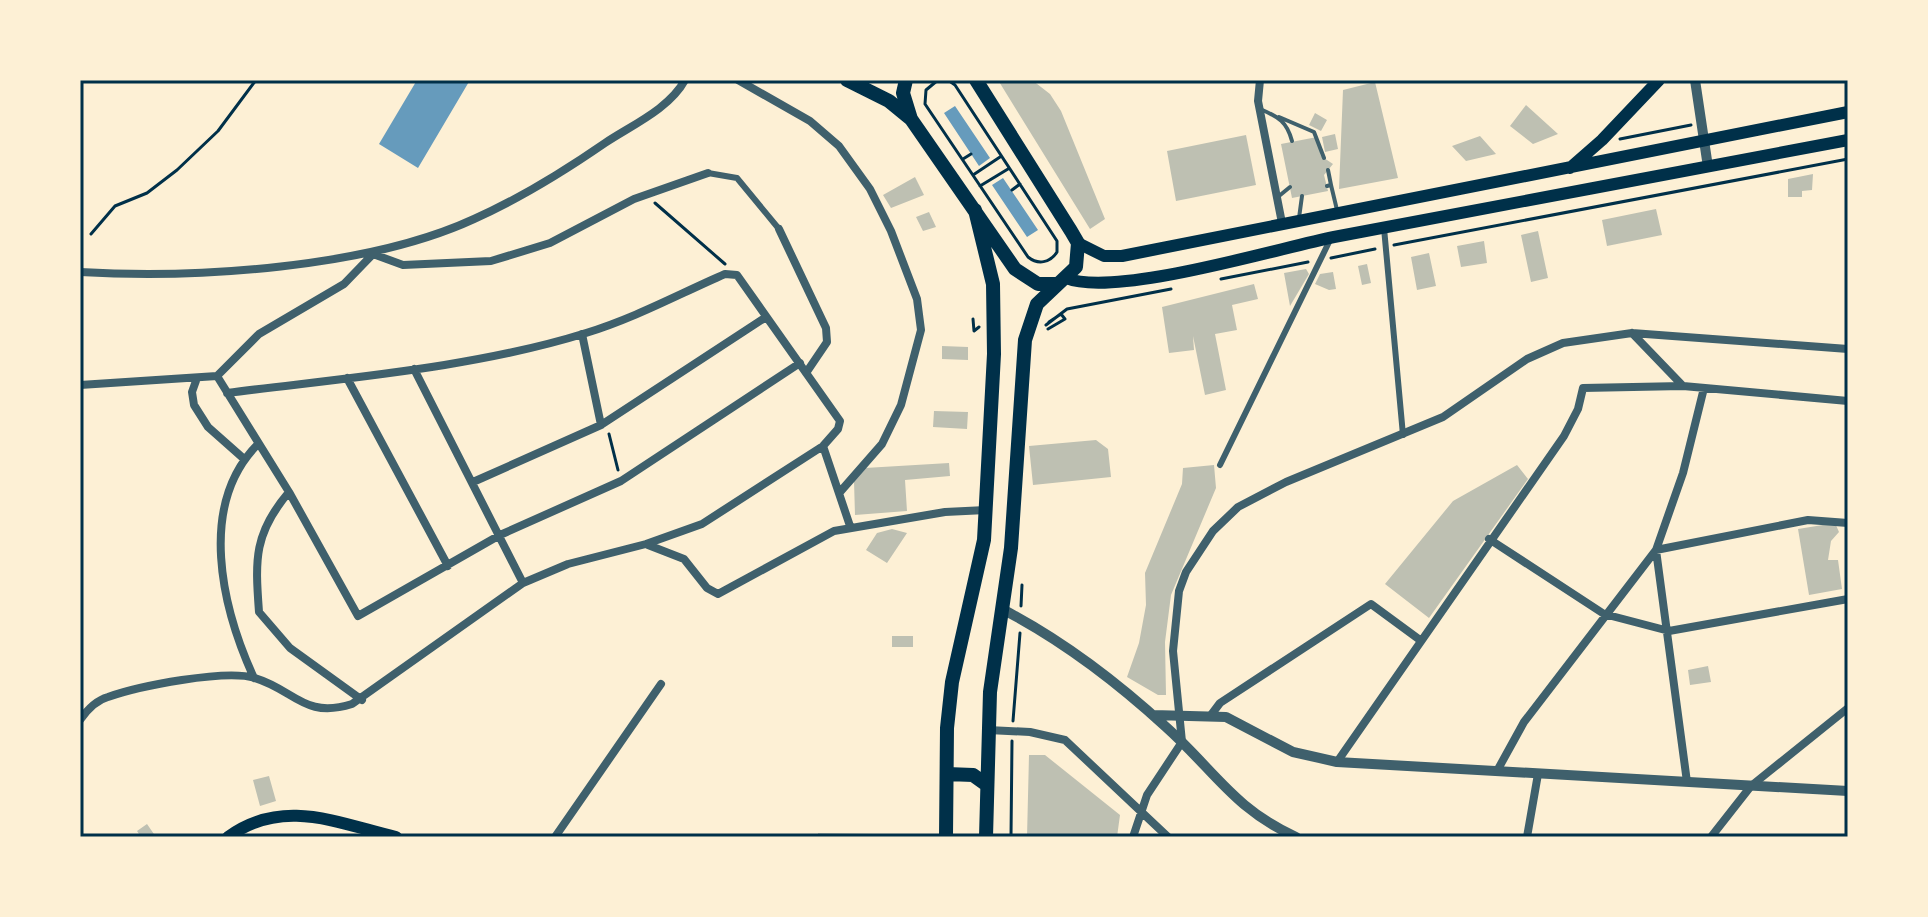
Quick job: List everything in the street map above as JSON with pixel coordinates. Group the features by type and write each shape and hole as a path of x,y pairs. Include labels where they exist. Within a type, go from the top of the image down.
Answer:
{"main road":[{"path":"847,80 889,101 911,119 1026,279 1038,284 1062,281 1082,285 1128,282 1331,238 1848,140"},
{"path":"906,80 903,93 911,119"},
{"path":"976,80 1078,243 1104,256 1122,256 1848,112"},
{"path":"1569,168 1602,140 1659,80"},
{"path":"946,837 952,682 979,568 986,510 994,307 988,261 975,210"},
{"path":"986,837 988,730 1011,548 1025,340 1037,304 1076,267 1078,243"},
{"path":"947,774 973,775 987,785"},
{"path":"228,837 266,817 296,813 396,837"}],"street":[{"path":"80,272 120,274 254,267 373,254 472,220 548,182 669,101 685,80"},
{"path":"738,80 810,121 839,146 870,189 891,231 917,299 921,330 901,405 882,444 840,492"},
{"path":"1260,80 1260,109 1282,223"},
{"path":"1695,80 1708,167"},
{"path":"373,254 403,265 491,261 550,243 647,194 708,173 737,178 779,229 826,328 827,342 806,373"},
{"path":"1384,228 1403,436"},
{"path":"1220,465 1331,238"},
{"path":"80,385 217,376 259,334 344,284 373,254"},
{"path":"80,720 106,697 160,684 214,677 254,678 299,703 326,710 362,700 523,583 568,564 646,544 702,524 823,446 838,429 840,421 737,275 725,274 640,315 582,334 414,369 227,393"},
{"path":"473,482 604,424 766,317"},
{"path":"1632,333 1683,386"},
{"path":"1133,837 1140,809 1182,742 1173,651 1179,591 1186,572 1213,531 1238,507 1286,482 1443,417 1546,349 1580,340 1632,333 1848,349"},
{"path":"582,334 604,424"},
{"path":"217,376 289,492 358,616 500,535 621,481 800,363"},
{"path":"414,369 523,583"},
{"path":"197,378 192,392 201,418 243,458"},
{"path":"347,378 448,566"},
{"path":"1337,762 1489,539 1572,424 1583,388 1683,386 1848,401"},
{"path":"1497,771 1524,722 1656,550 1683,473 1704,388"},
{"path":"254,678 228,613 221,536 227,496 243,458 258,444"},
{"path":"823,446 850,526"},
{"path":"289,492 269,516 260,533 259,612 290,648 362,700"},
{"path":"646,544 684,559 707,588 718,594 834,531 945,512 986,510"},
{"path":"1656,550 1808,520 1848,523"},
{"path":"1489,539 1604,614 1669,631 1848,599"},
{"path":"1656,550 1687,782"},
{"path":"1211,715 1220,703 1371,604 1420,640"},
{"path":"1002,609 1043,631 1153,715 1236,801 1255,816 1296,837"},
{"path":"555,837 661,684"},
{"path":"1711,837 1751,786 1848,708"},
{"path":"1153,715 1211,715 1239,722 1293,752 1337,762 1848,791"},
{"path":"988,730 1065,740 1168,837"},
{"path":"1527,837 1538,774"}],"lane":[{"path":"1260,109 1314,132 1324,158"},
{"path":"1279,117 1292,141"},
{"path":"1328,170 1337,212"},
{"path":"1277,197 1290,187"},
{"path":"1298,220 1302,196"}],"path":[{"path":"91,234 115,206 147,193 177,170 218,131 256,80"},
{"path":"938,80 926,90 925,104 1028,257 1045,262 1055,256 1058,244 955,85 948,80"},
{"path":"1626,128 1616,140 1694,125"},
{"path":"963,159 971,154"},
{"path":"973,175 1001,156"},
{"path":"1216,280 1848,159"},
{"path":"980,186 1009,168"},
{"path":"1012,190 1020,184"},
{"path":"647,194 737,275"},
{"path":"1041,333 1058,312 1174,289"},
{"path":"1048,329 1065,319 1061,314 1049,323"},
{"path":"973,319 976,331 980,319"},
{"path":"604,424 621,481"},
{"path":"1011,837 1012,731 1022,583"}],"water":[{"path":"417,80 470,80 418,168 379,144"},
{"path":"955,106 990,158 979,166 944,113"},
{"path":"1003,178 1038,230 1027,237 992,185"}],"building":[{"path":"998,80 1032,80 1050,94 1061,111 1105,219 1090,229"},
{"path":"1375,82 1398,178 1339,189 1343,90"},
{"path":"1526,105 1558,134 1533,144 1510,126"},
{"path":"1315,113 1327,120 1321,131 1309,125"},
{"path":"1335,134 1338,149 1325,152 1322,137"},
{"path":"1246,135 1256,185 1176,201 1167,151"},
{"path":"1480,136 1496,154 1466,161 1452,146"},
{"path":"1317,137 1321,156 1333,164 1324,175 1328,191 1292,198 1281,144"},
{"path":"1813,174 1812,190 1802,191 1802,197 1788,197 1788,179"},
{"path":"915,177 924,195 891,208 883,195"},
{"path":"1656,209 1662,235 1607,246 1602,220"},
{"path":"929,212 936,227 923,231 916,217"},
{"path":"1538,231 1548,278 1531,282 1521,235"},
{"path":"1484,241 1487,263 1461,267 1457,246"},
{"path":"1429,253 1436,286 1417,290 1411,257"},
{"path":"1367,264 1371,283 1362,285 1358,266"},
{"path":"1306,269 1309,274 1290,306 1284,273"},
{"path":"1333,272 1336,289 1329,290 1315,284 1320,274"},
{"path":"1254,284 1258,299 1232,305 1237,330 1215,334 1226,390 1205,395 1193,336 1194,350 1169,353 1162,307"},
{"path":"942,346 968,347 968,360 942,359"},
{"path":"934,411 968,412 967,429 933,427"},
{"path":"1096,440 1108,449 1111,477 1033,485 1029,446"},
{"path":"949,463 950,476 905,480 907,511 855,515 854,481 865,468"},
{"path":"1214,465 1216,488 1171,595 1165,642 1166,695 1158,695 1127,677 1139,643 1146,605 1145,573 1182,484 1183,468"},
{"path":"1517,465 1528,479 1429,618 1385,584 1453,501"},
{"path":"1835,523 1839,532 1831,541 1828,560 1838,560 1842,589 1809,595 1798,529"},
{"path":"892,529 907,533 887,563 866,550 877,533"},
{"path":"892,636 913,636 913,647 892,647"},
{"path":"1708,666 1711,682 1690,685 1688,670"},
{"path":"1029,755 1045,755 1120,815 1117,837 1027,837"},
{"path":"269,776 276,801 260,806 253,780"},
{"path":"147,824 156,837 141,837 137,831"},
{"path":"818,833 874,834 874,837 818,837"}]}
